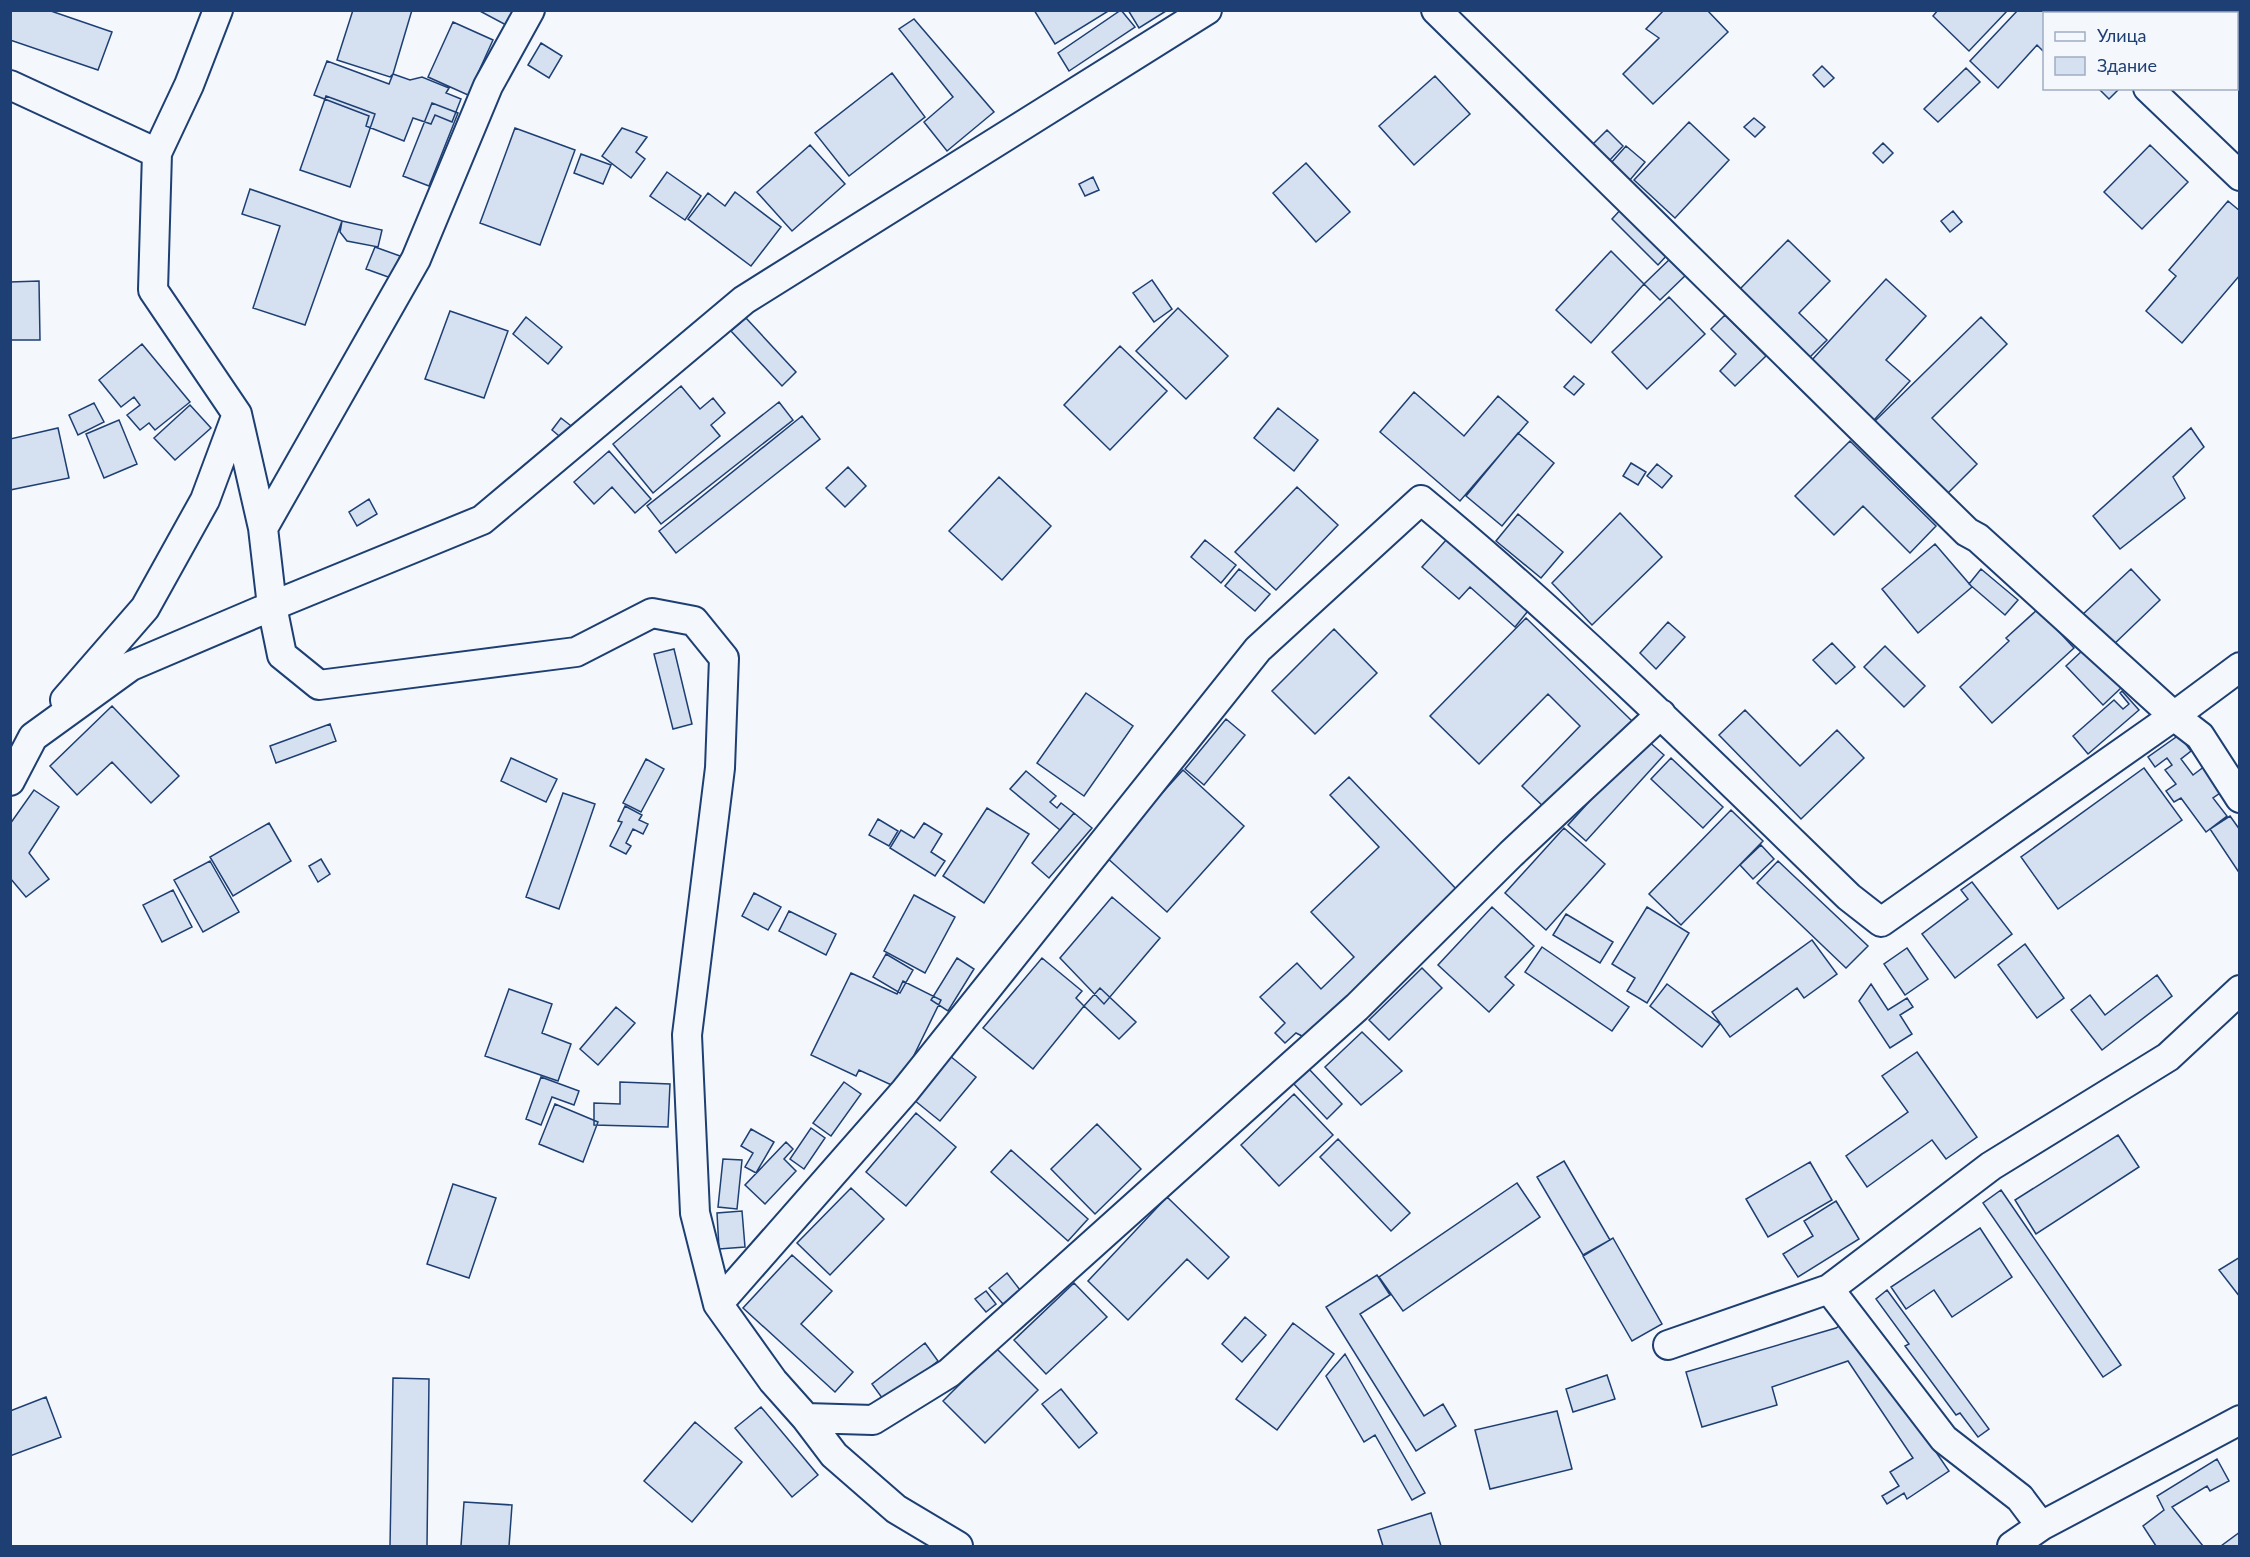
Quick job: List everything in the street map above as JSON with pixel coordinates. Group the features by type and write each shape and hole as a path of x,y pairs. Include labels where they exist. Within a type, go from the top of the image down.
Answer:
{"street":[{"path":"218,10 189,85 157,153 153,290 237,414 262,528 272,606 282,655 319,685 576,652 652,613 693,621 724,658 720,768 687,1035 694,1213 718,1304 773,1380 834,1455 896,1509 957,1546"},
{"path":"262,528 416,258 488,86 530,10"},
{"path":"1436,10 1966,532 1978,538 2174,716 2200,736 2240,798"},
{"path":"33,737 131,666 482,520 744,300 1201,12"},
{"path":"10,85 157,153"},
{"path":"2150,90 2240,176"},
{"path":"10,781 33,737 145,608 206,500 237,414"},
{"path":"718,1304 905,1091 1258,649 1421,500 1487,555 1661,714 1849,897 1881,922 2240,667"},
{"path":"806,1418 873,1420 949,1373 1357,1007 1511,854 1661,714"},
{"path":"1668,1345 1829,1289 1991,1166 2168,1057 2240,990"},
{"path":"1829,1289 1944,1439 2020,1498 2041,1526"},
{"path":"2012,1546 2041,1526 2240,1420"}],"building":[{"path":"11,10 48,10 112,32 98,70 10,40"},
{"path":"353,10 412,10 393,74 390,77 337,60"},
{"path":"478,10 513,10 506,25"},
{"path":"1034,10 1110,10 1055,44"},
{"path":"1121,10 1135,27 1069,71 1058,53"},
{"path":"1128,10 1166,10 1166,11 1139,28"},
{"path":"1664,10 1707,10 1728,32 1653,104 1623,74 1659,38 1646,29"},
{"path":"1938,10 2008,10 1969,51 1933,16"},
{"path":"2018,10 2051,10 2052,12 2043,12 2043,51 2037,45 1998,88 1970,61"},
{"path":"914,19 994,112 947,151 924,122 953,97 899,29"},
{"path":"453,22 493,40 468,95 428,77"},
{"path":"541,43 562,56 549,78 528,65"},
{"path":"327,61 389,84 393,74 410,80 422,77 449,88 446,93 461,99 452,122 435,115 431,124 413,118 404,141 366,126 369,116 314,95"},
{"path":"1822,66 1834,78 1824,87 1813,75"},
{"path":"1966,68 1980,82 1938,122 1924,109"},
{"path":"892,73 925,117 849,176 815,133"},
{"path":"1435,76 1470,114 1414,165 1379,126"},
{"path":"2100,90 2118,90 2109,99"},
{"path":"326,96 375,114 350,187 300,170"},
{"path":"432,103 458,113 429,186 403,176"},
{"path":"1754,118 1765,127 1755,137 1744,127"},
{"path":"1689,122 1729,160 1675,218 1634,180"},
{"path":"515,128 575,150 540,245 480,223"},
{"path":"622,128 647,137 636,152 645,159 631,178 602,156"},
{"path":"1607,130 1623,146 1609,161 1593,144"},
{"path":"1883,143 1893,153 1883,163 1873,153"},
{"path":"810,145 845,184 792,231 757,192"},
{"path":"2150,145 2188,182 2142,229 2104,192"},
{"path":"1626,146 1645,162 1630,180 1611,163"},
{"path":"581,154 611,165 603,184 574,173"},
{"path":"1306,163 1350,212 1316,242 1273,193"},
{"path":"667,172 701,196 685,220 650,196"},
{"path":"1093,177 1099,190 1085,196 1079,184"},
{"path":"250,189 342,221 305,325 253,308 280,226 242,214"},
{"path":"735,192 781,227 751,266 688,219 708,193 725,206"},
{"path":"2228,201 2240,211 2240,275 2182,343 2146,311 2176,276 2169,270"},
{"path":"1622,208 1669,253 1658,265 1612,219"},
{"path":"1953,211 1962,222 1950,232 1941,221"},
{"path":"342,221 382,230 378,247 347,241 340,232"},
{"path":"1788,240 1830,281 1799,313 1827,340 1810,357 1740,289"},
{"path":"375,247 400,256 391,278 366,269"},
{"path":"1611,251 1644,284 1591,343 1556,310"},
{"path":"1672,257 1688,273 1660,300 1644,284"},
{"path":"1886,279 1926,316 1886,360 1910,381 1874,420 1811,361"},
{"path":"1152,280 1172,309 1154,322 1133,293"},
{"path":"39,281 40,340 10,340 10,282"},
{"path":"1669,297 1705,334 1647,389 1612,352"},
{"path":"1178,308 1228,356 1186,399 1136,351"},
{"path":"450,311 508,331 484,398 425,379"},
{"path":"1725,315 1766,356 1735,386 1720,371 1736,354 1711,329"},
{"path":"526,317 562,347 548,364 513,334"},
{"path":"1981,317 2007,344 1932,418 1977,464 1947,494 1875,421"},
{"path":"746,318 796,372 782,386 731,331"},
{"path":"142,344 190,402 155,430 149,423 140,430 127,415 140,405 134,397 121,407 99,380"},
{"path":"1120,346 1167,391 1110,450 1064,405"},
{"path":"1574,376 1584,384 1574,395 1564,387"},
{"path":"681,386 700,409 713,398 725,413 711,425 720,436 653,493 613,444"},
{"path":"1414,392 1464,436 1498,396 1528,422 1460,501 1380,432"},
{"path":"779,402 793,420 661,524 647,506"},
{"path":"94,403 104,422 78,435 69,415"},
{"path":"190,405 211,428 175,460 154,438"},
{"path":"1278,408 1318,440 1294,471 1254,438"},
{"path":"802,416 820,439 676,553 659,531"},
{"path":"561,418 575,429 565,441 552,430"},
{"path":"119,420 137,464 104,478 86,434"},
{"path":"58,428 69,478 10,490 10,439"},
{"path":"2191,428 2204,447 2173,477 2185,498 2120,549 2093,516"},
{"path":"1518,433 1554,463 1502,526 1466,496"},
{"path":"1850,441 1936,526 1910,553 1863,506 1834,535 1795,496"},
{"path":"609,451 651,499 635,513 612,487 594,504 574,482"},
{"path":"1631,463 1646,472 1638,485 1623,476"},
{"path":"1657,464 1672,476 1662,488 1647,476"},
{"path":"848,467 866,486 845,507 826,488"},
{"path":"999,477 1051,526 1002,580 949,531"},
{"path":"1297,487 1338,525 1276,590 1235,552"},
{"path":"369,499 377,514 357,526 349,512"},
{"path":"1620,513 1662,557 1592,625 1552,583"},
{"path":"1518,514 1563,552 1541,578 1496,541"},
{"path":"1447,539 1528,611 1515,627 1470,587 1459,599 1422,567"},
{"path":"1205,540 1236,565 1221,583 1191,557"},
{"path":"1935,544 1972,587 1918,633 1882,589"},
{"path":"1239,569 1270,594 1255,611 1225,586"},
{"path":"1981,569 2018,600 2005,615 1969,584"},
{"path":"2131,569 2160,600 2111,647 2081,616"},
{"path":"2038,609 2074,648 1992,723 1960,687 2009,641 2006,638"},
{"path":"1526,618 1632,721 1547,810 1522,786 1580,726 1548,694 1479,764 1430,716"},
{"path":"1668,622 1685,637 1656,669 1640,653"},
{"path":"1334,629 1377,673 1315,734 1272,691"},
{"path":"1832,643 1855,667 1836,684 1813,660"},
{"path":"1885,646 1925,686 1904,707 1864,667"},
{"path":"674,649 692,724 673,729 654,654"},
{"path":"2084,649 2121,688 2103,705 2066,666"},
{"path":"2122,691 2139,710 2088,754 2073,736 2114,700 2123,709 2129,704 2120,693"},
{"path":"1086,693 1133,726 1084,796 1037,763"},
{"path":"112,706 179,776 151,803 112,762 77,795 50,766"},
{"path":"1745,710 1800,766 1837,730 1864,758 1801,819 1719,735"},
{"path":"1226,719 1245,735 1204,785 1185,769"},
{"path":"330,724 336,741 276,763 270,746"},
{"path":"2179,735 2191,751 2181,759 2193,775 2205,766 2223,791 2213,798 2227,816 2206,832 2181,798 2174,802 2166,791 2176,784 2165,770 2172,765 2167,758 2155,767 2148,757"},
{"path":"1646,739 1664,755 1586,841 1568,825"},
{"path":"511,758 557,779 546,802 501,781"},
{"path":"1671,758 1723,807 1703,828 1651,779"},
{"path":"646,759 664,769 641,812 623,803"},
{"path":"2144,768 2182,820 2058,909 2021,857"},
{"path":"1183,770 1244,826 1167,912 1105,856"},
{"path":"1026,771 1056,796 1050,802 1057,808 1061,803 1074,813 1060,830 1010,789"},
{"path":"1349,777 1460,893 1308,1039 1296,1033 1285,1043 1275,1033 1285,1023 1260,997 1297,963 1321,989 1354,957 1311,912 1379,847 1330,795"},
{"path":"34,790 59,807 29,853 49,879 26,897 10,878 10,824"},
{"path":"563,793 595,804 559,909 526,897"},
{"path":"625,806 642,815 639,820 648,824 643,834 633,829 626,843 631,846 626,854 610,846 622,822 618,821"},
{"path":"987,808 1029,834 984,903 943,876"},
{"path":"1731,810 1763,841 1681,925 1649,894"},
{"path":"1074,813 1092,828 1049,878 1032,863"},
{"path":"2230,816 2240,830 2240,874 2210,829"},
{"path":"878,819 898,831 889,846 869,835"},
{"path":"269,823 291,861 233,896 210,857"},
{"path":"924,823 942,834 931,852 945,861 935,876 890,848 901,830 914,838"},
{"path":"1564,828 1605,864 1546,930 1505,893"},
{"path":"1761,845 1774,859 1753,879 1740,865"},
{"path":"321,859 330,874 318,882 309,866"},
{"path":"210,861 239,912 203,932 174,880"},
{"path":"1778,861 1868,946 1846,968 1757,883"},
{"path":"1972,882 2012,934 1955,978 1922,934 1968,899 1961,890"},
{"path":"173,890 192,927 162,942 143,905"},
{"path":"754,893 781,907 768,930 742,916"},
{"path":"914,895 955,917 925,973 884,951"},
{"path":"1112,897 1160,938 1104,1004 1060,958"},
{"path":"1492,907 1534,946 1505,977 1514,985 1489,1012 1438,965"},
{"path":"1647,907 1689,933 1647,1003 1627,991 1635,978 1612,964"},
{"path":"789,911 836,934 826,955 779,931"},
{"path":"1566,914 1613,942 1600,963 1553,935"},
{"path":"1812,940 1837,974 1804,998 1797,988 1730,1037 1712,1012"},
{"path":"2025,944 2064,998 2037,1018 1998,965"},
{"path":"1542,947 1629,1007 1612,1031 1525,972"},
{"path":"1907,948 1928,979 1905,995 1884,964"},
{"path":"886,954 913,970 900,993 873,977"},
{"path":"957,958 974,969 948,1011 931,1000"},
{"path":"1042,958 1082,991 1076,998 1084,1006 1033,1069 983,1028"},
{"path":"1422,968 1442,988 1389,1040 1369,1020"},
{"path":"851,973 897,994 903,981 941,1000 898,1088 859,1070 856,1076 811,1055"},
{"path":"2157,975 2172,996 2102,1050 2071,1010 2090,995 2105,1015"},
{"path":"1667,984 1720,1024 1702,1047 1650,1006"},
{"path":"1871,984 1888,1010 1907,998 1913,1007 1900,1015 1912,1034 1890,1048 1859,1001"},
{"path":"1100,988 1136,1022 1119,1039 1084,1006"},
{"path":"509,989 552,1004 542,1033 571,1044 558,1081 485,1056"},
{"path":"616,1007 635,1023 598,1065 580,1049"},
{"path":"1362,1032 1402,1071 1361,1105 1325,1067"},
{"path":"1917,1052 1977,1137 1946,1159 1932,1140 1867,1187 1846,1156 1908,1112 1882,1076"},
{"path":"950,1056 976,1077 940,1121 914,1100"},
{"path":"1308,1068 1342,1104 1327,1119 1293,1083"},
{"path":"541,1077 579,1091 574,1105 552,1097 541,1125 526,1119"},
{"path":"620,1082 670,1084 668,1127 594,1125 594,1103 620,1104"},
{"path":"844,1082 861,1094 831,1136 813,1123"},
{"path":"1294,1094 1333,1135 1279,1186 1241,1145"},
{"path":"555,1104 598,1122 583,1162 539,1144"},
{"path":"916,1113 956,1147 906,1206 866,1172"},
{"path":"1097,1124 1141,1169 1095,1214 1051,1169"},
{"path":"811,1128 825,1138 804,1169 790,1159"},
{"path":"751,1129 774,1142 756,1173 745,1167 753,1153 741,1146"},
{"path":"2118,1135 2139,1167 2036,1234 2015,1200"},
{"path":"1338,1139 1410,1213 1391,1231 1320,1157"},
{"path":"786,1142 793,1149 784,1159 796,1171 765,1204 745,1185"},
{"path":"1011,1150 1088,1219 1068,1241 991,1172"},
{"path":"723,1159 742,1160 737,1209 718,1207"},
{"path":"1564,1161 1610,1240 1583,1255 1537,1177"},
{"path":"1810,1162 1832,1200 1768,1237 1746,1199"},
{"path":"1517,1183 1540,1217 1403,1311 1379,1277"},
{"path":"453,1184 496,1198 469,1278 427,1264"},
{"path":"851,1188 884,1219 830,1275 797,1243"},
{"path":"2001,1190 2121,1365 2103,1377 1983,1203"},
{"path":"1167,1197 1229,1257 1208,1279 1187,1259 1128,1320 1088,1281"},
{"path":"1836,1201 1859,1239 1798,1277 1783,1254 1813,1236 1804,1221"},
{"path":"742,1211 745,1247 719,1249 717,1213"},
{"path":"1980,1228 2012,1277 1952,1317 1934,1290 1906,1309 1891,1287"},
{"path":"1613,1238 1662,1324 1632,1341 1583,1256"},
{"path":"792,1255 832,1291 801,1324 853,1372 835,1392 743,1308"},
{"path":"2240,1257 2240,1297 2219,1270"},
{"path":"1007,1273 1020,1290 1003,1304 989,1288"},
{"path":"1377,1275 1390,1295 1360,1314 1424,1416 1443,1404 1456,1426 1416,1451 1326,1307"},
{"path":"1074,1283 1107,1317 1046,1374 1014,1340"},
{"path":"1887,1290 1989,1429 1978,1437 1960,1413 1956,1415 1905,1346 1909,1344 1876,1299"},
{"path":"986,1291 996,1304 986,1312 975,1299"},
{"path":"1245,1317 1266,1335 1242,1362 1222,1344"},
{"path":"1846,1321 1949,1471 1907,1499 1904,1493 1887,1504 1882,1496 1899,1486 1890,1472 1913,1458 1848,1361 1772,1387 1777,1405 1702,1427 1686,1372 1836,1328"},
{"path":"1293,1323 1334,1354 1277,1430 1236,1399"},
{"path":"925,1343 938,1361 885,1402 872,1384"},
{"path":"996,1348 1038,1390 985,1443 943,1401"},
{"path":"1345,1354 1425,1493 1412,1500 1375,1435 1364,1442 1326,1376"},
{"path":"1607,1375 1615,1399 1573,1412 1566,1389"},
{"path":"393,1378 429,1379 427,1546 390,1546"},
{"path":"1061,1389 1097,1433 1079,1448 1042,1404"},
{"path":"46,1397 61,1437 10,1456 10,1411"},
{"path":"761,1407 818,1475 792,1497 735,1428"},
{"path":"1557,1411 1572,1469 1490,1489 1475,1430"},
{"path":"695,1422 742,1462 692,1522 644,1481"},
{"path":"2217,1459 2229,1481 2210,1491 2207,1486 2172,1507 2203,1546 2156,1546 2143,1526 2164,1510 2157,1496"},
{"path":"464,1502 512,1505 509,1546 461,1546"},
{"path":"1431,1513 1441,1546 1383,1546 1378,1530"},
{"path":"2240,1532 2240,1546 2221,1546"}]}
